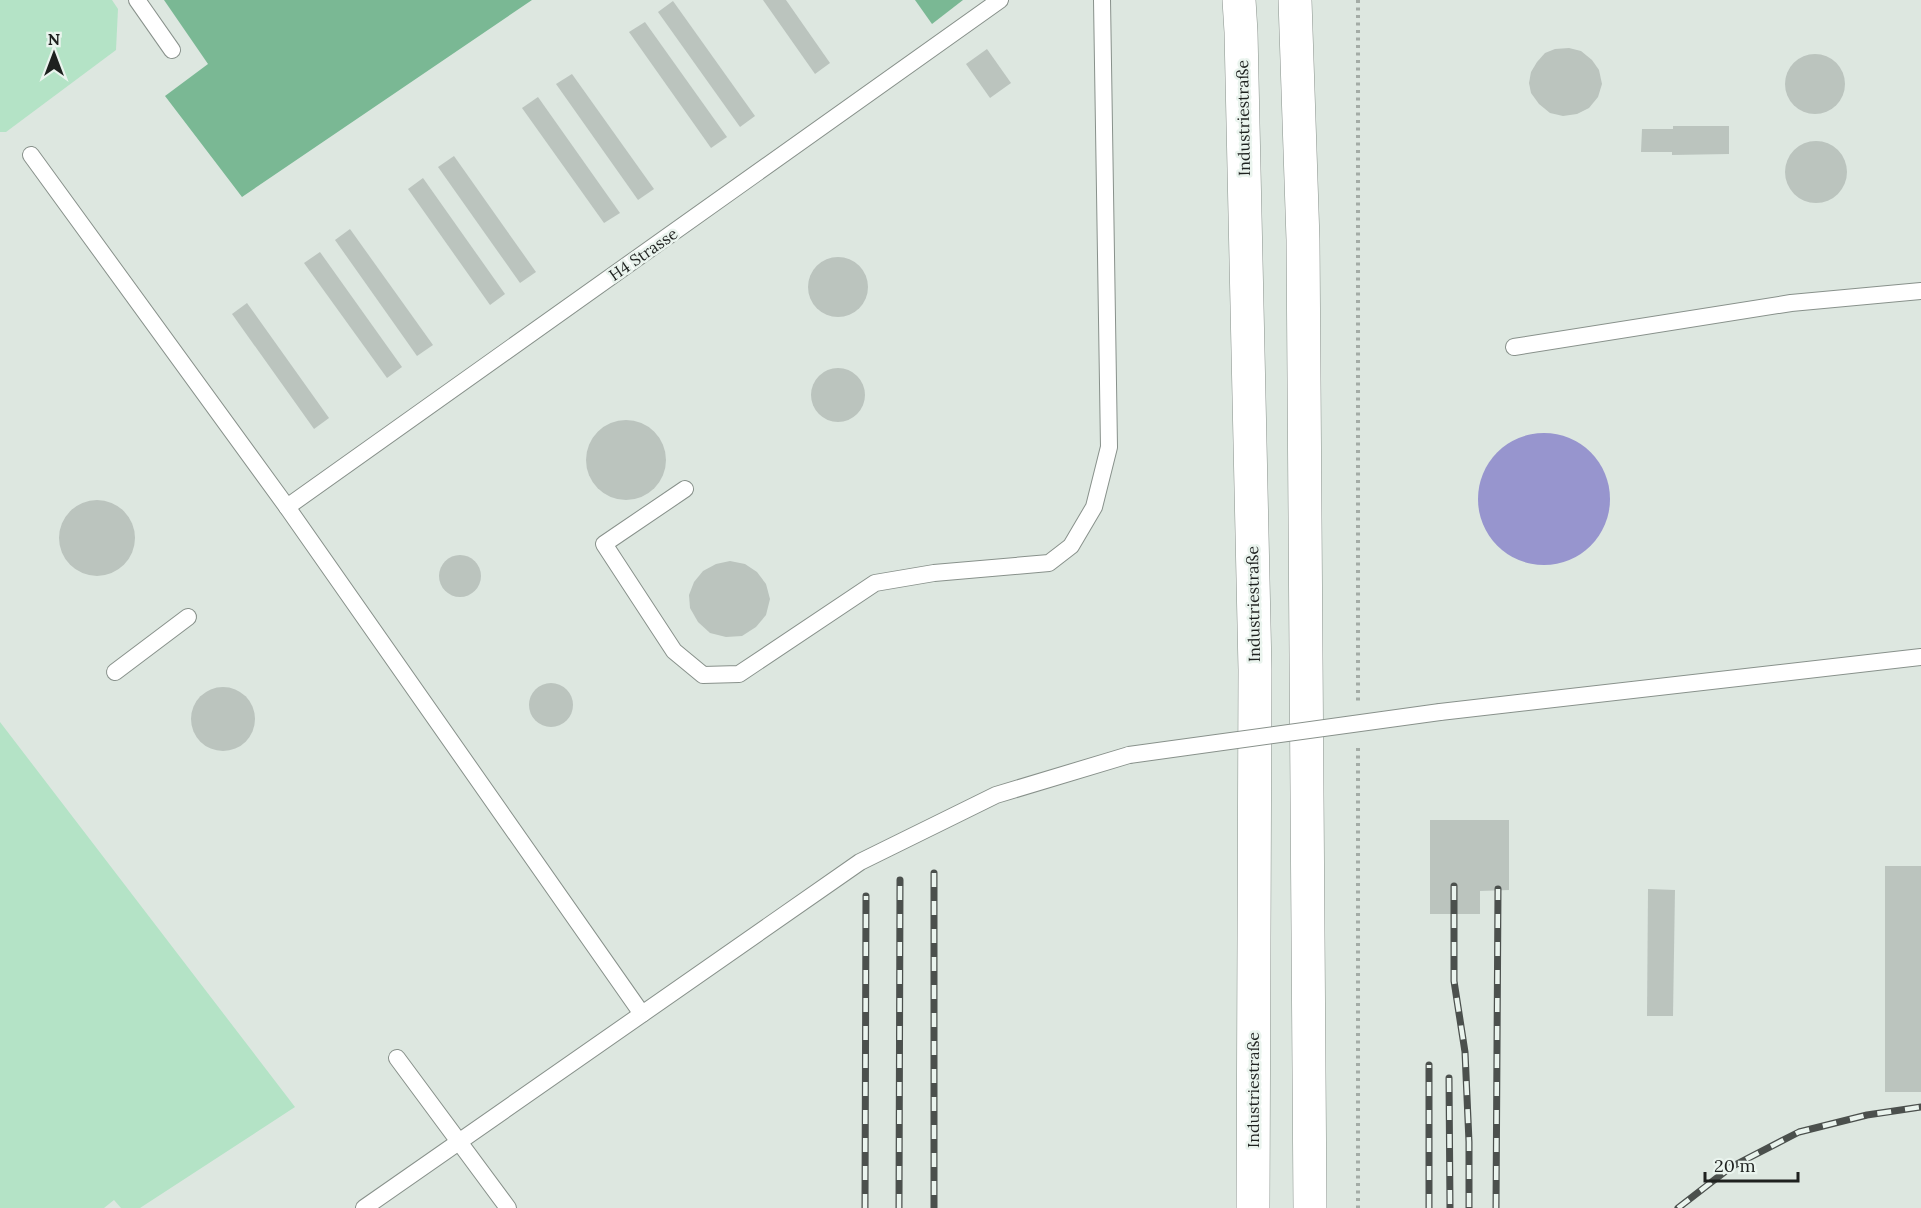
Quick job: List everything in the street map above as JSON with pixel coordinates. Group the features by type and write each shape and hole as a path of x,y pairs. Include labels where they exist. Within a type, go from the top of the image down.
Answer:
{"highway":[{"name":"Industriestraße","path":"1239,0 1254,670 1253,1208"},
{"path":"1295,0 1304,276 1310,1208"}],"lane":[{"path":"137,0 172,50"},
{"name":"H4 Strasse","path":"287,507 1000,0"},
{"path":"686,489 604,544 674,651 703,675 739,674 875,583 934,573 1049,563 1071,546 1094,507 1109,447 1102,0"},
{"path":"31,155 287,507 642,1014"},
{"path":"1514,347 1791,303 1921,291"},
{"path":"115,672 188,616"},
{"path":"364,1208 860,862 996,795 1129,755 1440,712 1921,657"},
{"path":"397,1058 508,1208"}],"path":[{"path":"1358,0 1358,708"},
{"path":"1358,744 1358,1208"}],"green space":[{"path":"0,0 112,0 118,9 116,50 6,132 0,132"},
{"path":"164,0 532,0 242,197 165,96 208,64"},
{"path":"915,0 963,0 932,24"},
{"path":"0,722 295,1107 140,1208 121,1208 114,1200 104,1208 0,1208"}],"water":[{"path":"1544,433 1569,438 1590,453 1605,474 1610,499 1605,524 1590,545 1569,560 1544,565 1519,560 1498,545 1483,524 1478,499 1483,474 1498,453 1519,438"}],"building":[{"path":"763,0 786,0 830,63 815,74"},
{"path":"673,1 755,116 740,127 658,12"},
{"path":"645,22 727,137 711,148 629,32"},
{"path":"1569,48 1581,51 1592,60 1599,70 1602,84 1598,97 1589,108 1577,114 1563,116 1550,113 1539,104 1531,93 1529,83 1531,72 1545,53 1555,49"},
{"path":"987,49 1011,83 990,98 966,64"},
{"path":"1809,54 1821,54 1832,59 1840,67 1845,84 1843,96 1832,109 1821,114 1809,114 1798,109 1790,101 1785,90 1785,78 1790,67 1798,59"},
{"path":"572,74 654,189 638,200 556,84"},
{"path":"538,97 620,213 604,223 522,108"},
{"path":"1673,126 1729,126 1729,154 1672,155 1672,152 1641,152 1642,129 1673,129"},
{"path":"1810,141 1822,141 1838,150 1845,160 1847,172 1845,184 1838,194 1822,203 1810,203 1799,198 1790,189 1785,178 1785,166 1790,155 1799,146"},
{"path":"454,156 536,272 520,283 438,167"},
{"path":"423,178 505,294 490,305 408,189"},
{"path":"350,229 433,345 417,356 335,240"},
{"path":"320,252 402,367 387,378 304,263"},
{"path":"838,257 855,262 863,270 868,287 863,304 855,312 838,317 821,312 813,304 808,287 813,270 821,262"},
{"path":"247,303 329,418 314,429 232,314"},
{"path":"833,368 843,368 857,376 863,385 865,395 863,405 857,414 843,422 833,422 816,410 811,400 811,390 823,373"},
{"path":"626,420 641,423 654,432 663,445 666,460 663,475 654,488 641,497 626,500 611,497 598,488 589,475 586,460 589,445 598,432 611,423"},
{"path":"97,500 111,503 124,511 132,524 135,538 132,552 124,565 111,573 97,576 83,573 70,565 62,552 59,538 62,524 70,511 83,503"},
{"path":"460,555 468,556 475,561 480,568 480,584 475,591 468,596 460,597 452,596 445,591 440,584 439,576 440,568 445,561 452,556"},
{"path":"730,561 745,564 757,572 766,584 770,599 766,615 756,627 742,636 726,637 710,633 698,622 690,608 689,595 694,582 703,571 716,564"},
{"path":"551,683 567,689 573,705 567,721 551,727 535,721 529,705 535,689"},
{"path":"223,687 241,693 249,701 255,719 249,737 241,745 223,751 205,745 197,737 191,719 197,701 205,693"},
{"path":"1430,820 1509,820 1509,890 1480,891 1480,914 1430,914"},
{"path":"1885,866 1921,866 1921,1092 1885,1092"},
{"path":"1648,889 1675,890 1673,1016 1647,1016"}],"railway":[{"path":"934,873 934,1208"},
{"path":"899,1208 900,880"},
{"path":"1454,886 1454,981 1465,1052 1469,1208"},
{"path":"1496,1208 1498,889"},
{"path":"865,1208 866,896"},
{"path":"1429,1065 1429,1208"},
{"path":"1449,1078 1450,1208"},
{"path":"1678,1208 1731,1167 1799,1132 1867,1115 1921,1107"}]}
